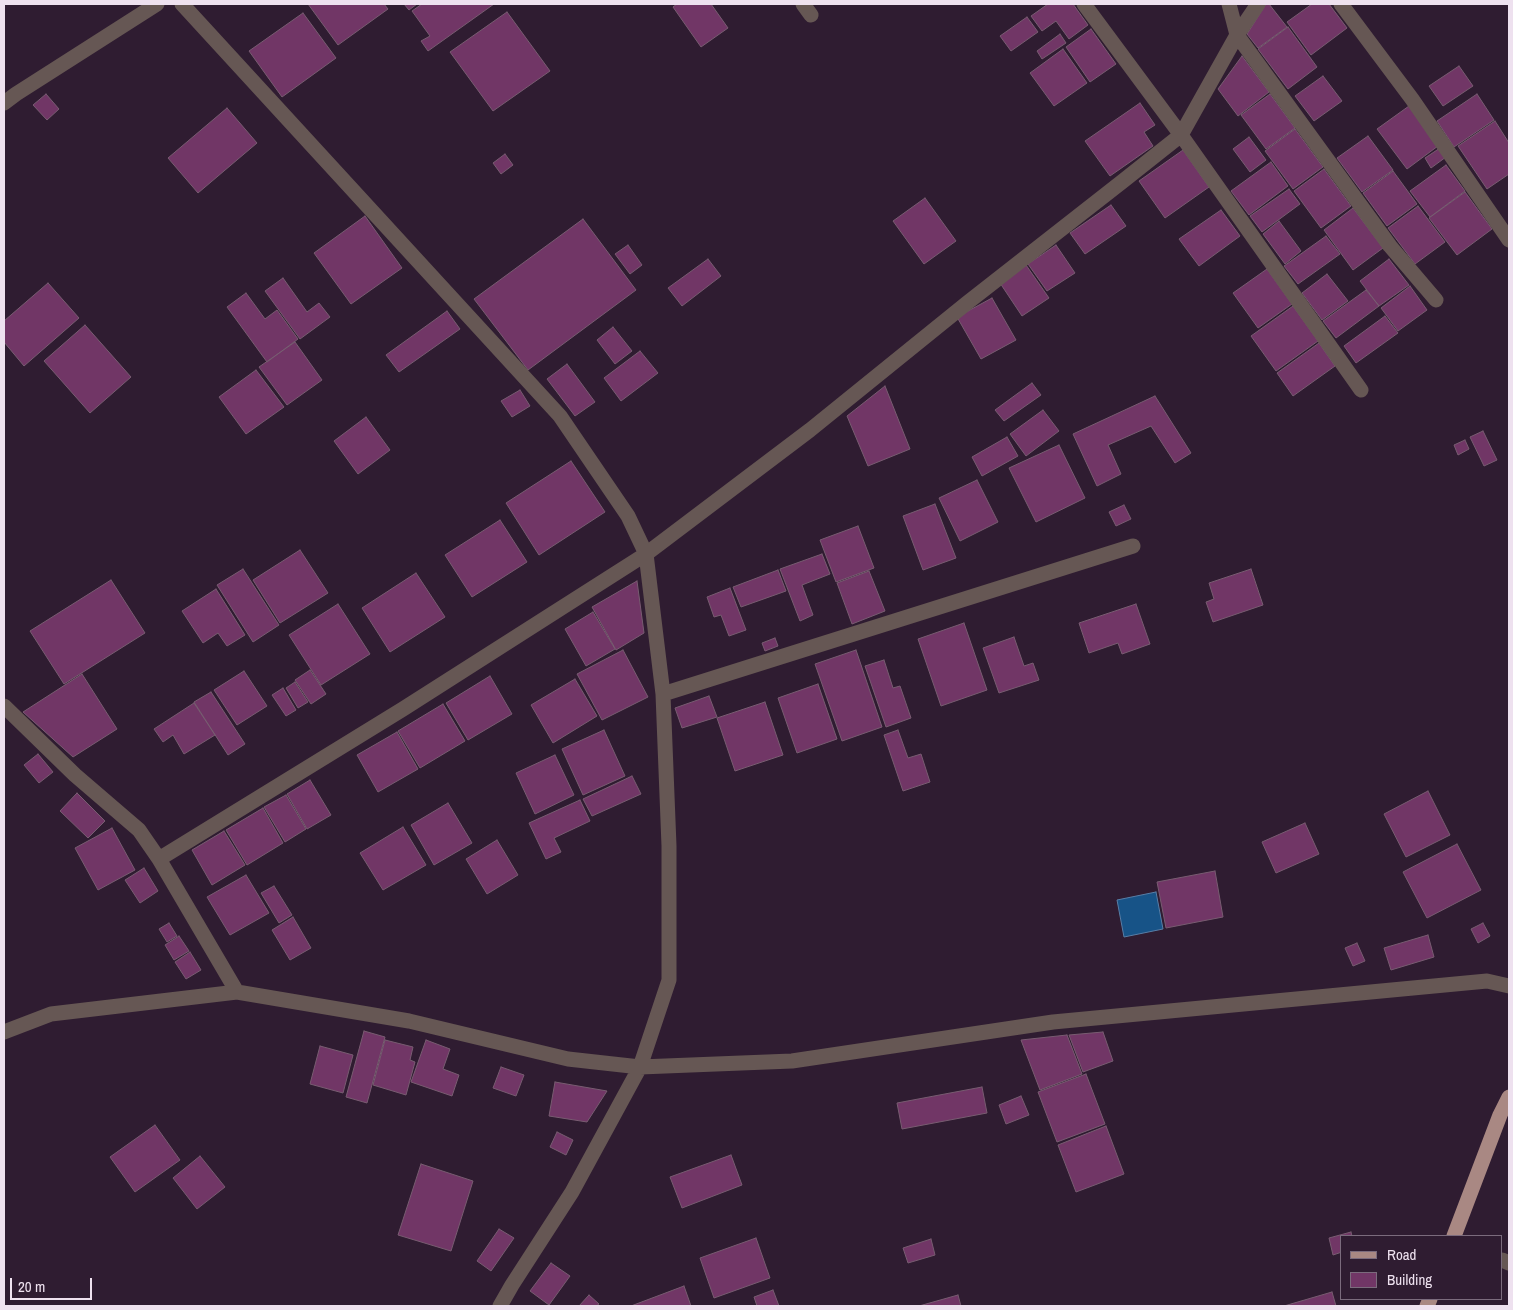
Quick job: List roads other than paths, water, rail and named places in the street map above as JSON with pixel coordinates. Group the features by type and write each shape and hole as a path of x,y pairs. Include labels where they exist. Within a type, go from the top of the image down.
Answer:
{"main road":[{"path":"1454,1235 1500,1115 1509,1097"}],"street":[{"path":"4,104 16,94 157,4"},
{"path":"182,4 560,416 628,516 646,554 663,694 669,846 669,980 640,1067 572,1192 512,1284 500,1306"},
{"path":"1084,4 1181,135 1361,390"},
{"path":"1229,4 1237,35 1390,246 1436,300"},
{"path":"158,859 404,709 646,554 810,430 967,303 1181,135 1237,35 1258,4"},
{"path":"1342,4 1412,99 1509,240"},
{"path":"663,694 1133,546"},
{"path":"4,706 75,775 139,830 237,992"},
{"path":"4,1032 52,1014 237,992 409,1021 568,1059 640,1067 792,1061 1054,1022 1487,981 1509,986"}],"water":[{"path":"1156,892 1163,929 1124,937 1117,900"}]}
